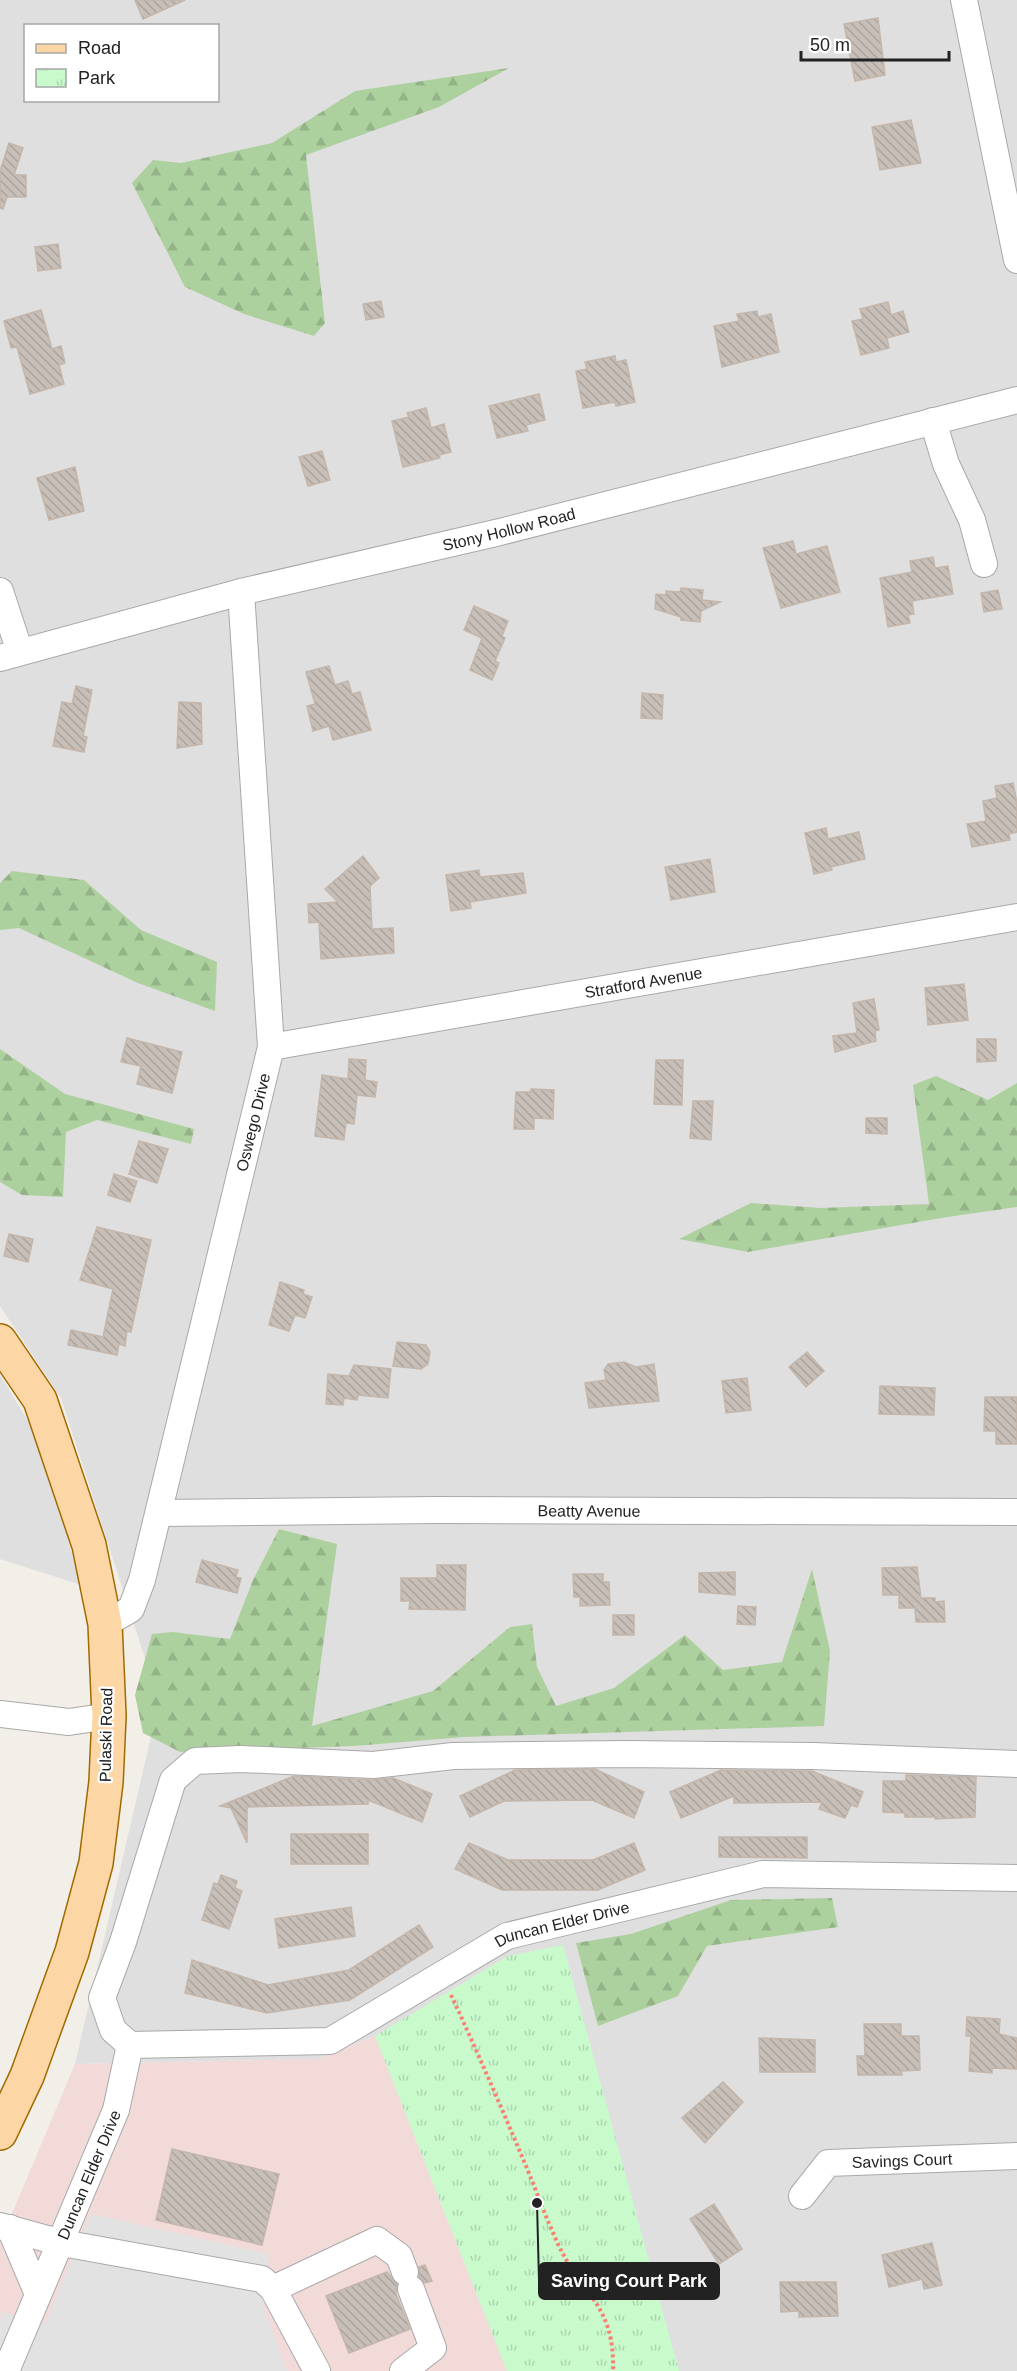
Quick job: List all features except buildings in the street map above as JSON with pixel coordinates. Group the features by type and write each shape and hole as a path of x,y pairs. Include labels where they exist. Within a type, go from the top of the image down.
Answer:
{"main road":[{"name":"Pulaski Road","path":"0,1341 40,1400 89,1545 105,1624 109,1716 106,1782 96,1863 72,1952 27,2076 0,2133"}],"street":[{"path":"964,0 1017,260"},
{"name":"Stony Hollow Road","path":"10,655 241,592 511,529 1017,400"},
{"path":"933,421 946,464 972,520 984,564"},
{"path":"0,591 10,655"},
{"name":"Oswego Drive","path":"105,1624 131,1609 160,1514 271,1047 241,592"},
{"name":"Stratford Avenue","path":"271,1047 1017,917"},
{"name":"Beatty Avenue","path":"160,1514 425,1510 1017,1512"},
{"path":"0,1714 69,1722 109,1716"},
{"path":"130,2045 113,2030 102,1998 123,1942 173,1780 195,1761 241,1759 373,1765 453,1756 649,1754 813,1756 1017,1764"},
{"name":"Duncan Elder Drive","path":"5,2227 62,2243 116,2110 130,2045 330,2041 507,1936 763,1874 1017,1878"},
{"name":"Savings Court","path":"802,2196 828,2163 1017,2156"},
{"path":"5,2227 37,2292"},
{"path":"273,2289 377,2240 399,2256 433,2348 403,2371"},
{"path":"6,2371 37,2292 62,2243 262,2279 273,2289 317,2371"}],"path":[{"path":"442,1975 491,2082 559,2246 598,2304 608,2325 614,2353 613,2371"}],"shaded area":[{"path":"0,0 1017,0 1017,2371 507,2371 375,2036 318,2059 75,2064 159,1702 61,1398 0,1306"},
{"path":"0,1375 39,1439 81,1585 0,1559"},
{"path":"375,2036 507,2371 0,2371 0,2242 75,2064 318,2059"},
{"path":"91,2214 269,2254 264,2308 287,2371 0,2371 0,2319 3,2312 45,2324"}],"green space":[{"path":"509,68 439,107 306,155 325,323 314,336 244,314 185,287 132,183 153,160 181,163 272,143 355,91"},
{"path":"12,871 84,880 141,930 217,962 215,1011 138,983 19,928 0,930 0,883"},
{"path":"0,1049 65,1094 194,1129 191,1144 97,1120 66,1132 63,1197 22,1195 0,1182"},
{"path":"936,1076 988,1100 1017,1083 1017,1207 748,1252 679,1239 751,1203 820,1208 929,1204 913,1085"},
{"path":"279,1529 337,1544 312,1726 433,1691 510,1627 532,1624 537,1667 556,1706 614,1688 685,1635 723,1670 782,1662 812,1569 830,1651 824,1726 465,1737 354,1746 180,1752 143,1733 135,1695 152,1634 173,1632 230,1639 253,1580"},
{"path":"832,1898 838,1927 707,1946 678,1996 598,2026 576,1943 631,1934 731,1900"},
{"path":"563,1945 679,2371 507,2371 375,2036 508,1956"}],"place":[{"name":"Saving Court Park","path":"537,2203"}]}
